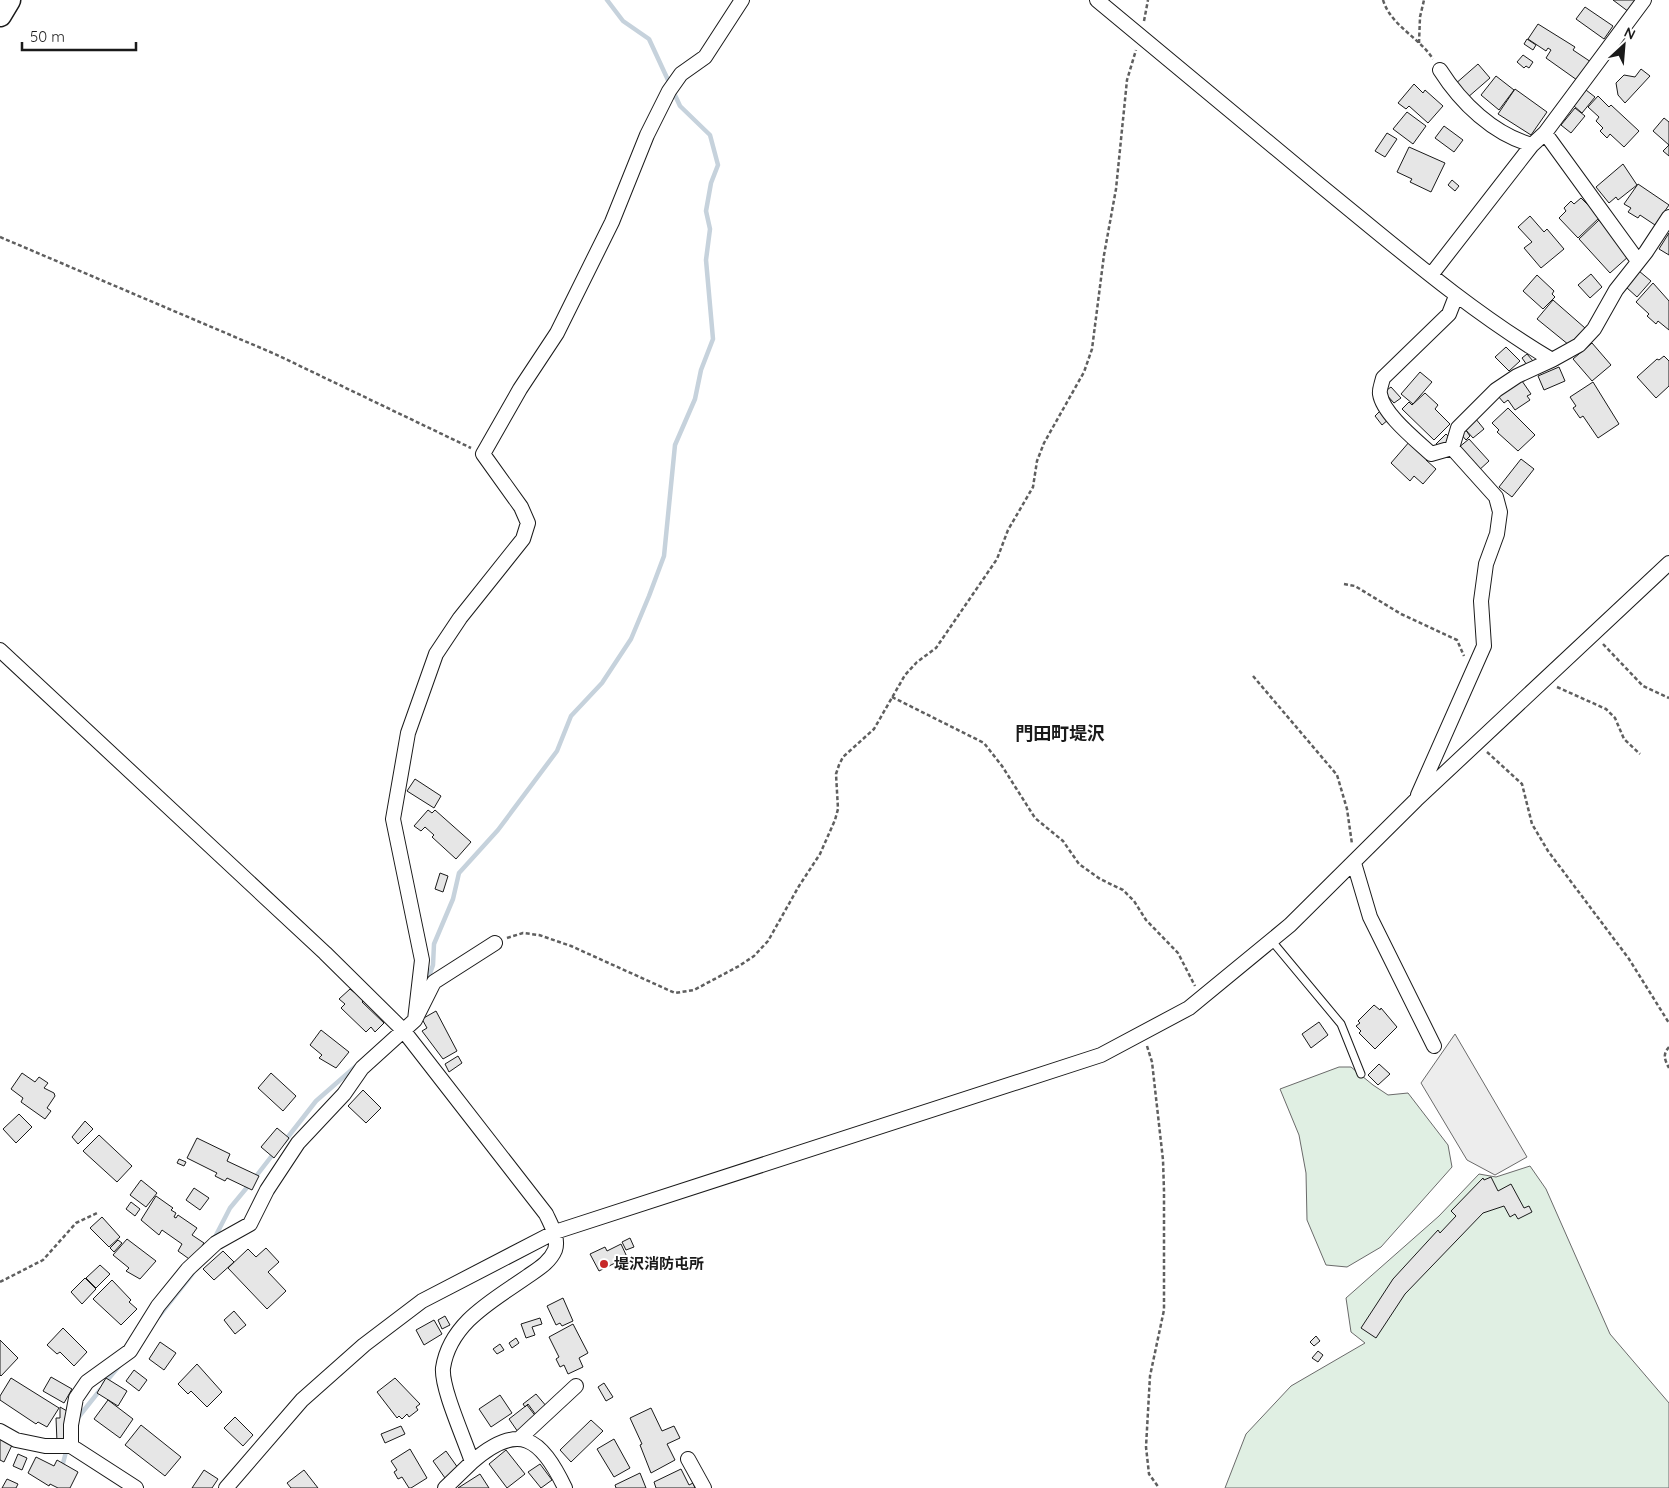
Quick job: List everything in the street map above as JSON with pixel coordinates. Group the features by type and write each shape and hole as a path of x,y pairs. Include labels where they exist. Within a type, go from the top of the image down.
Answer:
{"highway":[{"path":"0,15 9,0"}],"street":[{"path":"415,1020 422,960 393,819 408,733 436,654 460,618 523,539 528,523 522,507 483,454 520,389 557,333 612,222 647,135 669,91 682,74 705,57 742,0"},
{"path":"1097,0 1456,296 1504,332 1552,360"},
{"path":"1430,275 1532,145 1545,133 1644,0"},
{"path":"1440,70 1456,94 1483,119 1494,127 1532,145"},
{"path":"1545,133 1638,261"},
{"path":"1452,448 1458,428 1496,390 1517,376 1579,345 1594,329 1616,290 1669,217"},
{"path":"1452,448 1431,454 1401,427 1385,406 1379,393 1383,378 1449,314 1456,296"},
{"path":"1416,800 1484,646 1481,601 1486,564 1497,534 1500,512 1496,497 1452,448"},
{"path":"226,1488 302,1400 364,1345 422,1302 555,1232 1101,1055 1189,1008 1271,940 1354,863 1416,800 1669,563"},
{"path":"0,650 325,953 403,1030 546,1214 555,1232 555,1249 544,1265 470,1316 450,1345 443,1369 445,1385 472,1462"},
{"path":"1354,863 1370,917 1434,1046"},
{"path":"71,1446 71,1425 76,1398 87,1382 130,1351 158,1306 188,1269 216,1243 250,1224 267,1190 298,1143 344,1094 362,1068 415,1020 434,982 496,943"},
{"path":"520,1438 576,1386"},
{"path":"0,1431 16,1440 45,1446 71,1446 136,1488"},
{"path":"446,1488 491,1445 509,1438 520,1438 551,1459 565,1488"},
{"path":"688,1460 704,1488"}],"lane":[{"path":"1271,940 1341,1024 1361,1074"}],"path":[{"path":"496,943 523,933 539,934 571,946 675,993 694,990 739,966 754,956 768,941 799,886 820,854 838,809 836,774 838,765 843,757 874,728 905,675 917,662 936,648 997,559 1008,530 1033,487 1037,461 1044,443 1084,372 1092,349 1104,255 1116,189 1128,80 1148,0"},
{"path":"1383,0 1385,8 1404,30 1428,50 1440,70"},
{"path":"1420,43 1420,17 1424,0"},
{"path":"0,237 275,354 483,454"},
{"path":"1344,584 1355,586 1401,614 1457,640 1472,673"},
{"path":"1593,634 1643,686 1669,698"},
{"path":"1253,676 1337,775 1347,809 1354,863"},
{"path":"1544,680 1606,709 1615,718 1624,739 1640,754"},
{"path":"892,698 984,743 1002,766 1035,818 1063,841 1078,864 1100,879 1123,890 1134,901 1146,920 1178,953 1201,999"},
{"path":"1477,743 1522,784 1532,824 1548,851 1629,959 1669,1023"},
{"path":"1142,1033 1152,1062 1164,1183 1164,1310 1150,1376 1146,1447 1149,1474 1159,1488"},
{"path":"1669,1048 1665,1052 1664,1059 1669,1068"},
{"path":"0,1282 43,1260 76,1223 97,1212"}],"green space":[{"path":"1339,1067 1351,1067 1388,1095 1408,1093 1448,1145 1452,1167 1381,1247 1347,1267 1326,1265 1307,1220 1306,1173 1299,1135 1280,1089"},
{"path":"1530,1166 1546,1189 1610,1334 1669,1403 1669,1488 1225,1488 1246,1434 1291,1386 1365,1343 1351,1332 1346,1298 1439,1216 1479,1174 1496,1177"}],"shaded area":[{"path":"1455,1034 1527,1157 1495,1175 1467,1160 1421,1083"}],"building":[{"path":"1613,0 1638,0 1629,12"},
{"path":"1585,7 1613,26 1604,39 1576,19"},
{"path":"1538,24 1575,47 1573,50 1591,62 1577,80 1546,58 1551,50 1548,48 1546,51 1528,39"},
{"path":"1527,39 1536,45 1533,50 1524,44"},
{"path":"1523,55 1533,62 1529,68 1526,66 1524,68 1517,62"},
{"path":"1478,64 1490,78 1467,98 1454,85"},
{"path":"1641,69 1650,76 1625,103 1618,95 1616,83 1624,75 1635,77"},
{"path":"1496,76 1514,90 1499,110 1481,95"},
{"path":"1414,84 1423,93 1425,90 1443,106 1428,123 1409,106 1406,109 1398,103"},
{"path":"1515,89 1547,112 1531,135 1498,114"},
{"path":"1586,90 1595,97 1582,113 1574,106"},
{"path":"1598,96 1609,107 1611,105 1639,131 1624,147 1610,134 1607,138 1600,131 1603,128 1596,121 1599,117 1588,107"},
{"path":"1575,108 1585,116 1571,133 1561,125"},
{"path":"1407,112 1426,126 1413,144 1393,129"},
{"path":"1664,118 1669,122 1669,145 1653,131"},
{"path":"1444,126 1463,140 1454,152 1435,138"},
{"path":"1387,133 1397,139 1385,157 1375,151"},
{"path":"1669,145 1669,156 1663,151"},
{"path":"1409,147 1445,163 1431,192 1410,182 1412,179 1397,172"},
{"path":"1623,164 1637,185 1618,200 1616,197 1609,203 1596,187"},
{"path":"1452,180 1459,186 1455,191 1448,185"},
{"path":"1638,184 1669,205 1655,225 1640,215 1638,218 1628,212 1631,208 1624,204"},
{"path":"1581,198 1600,217 1578,238 1559,218 1566,211 1564,208 1571,201 1574,204"},
{"path":"1530,216 1544,232 1547,229 1564,249 1541,268 1524,248 1532,242 1518,227"},
{"path":"1599,220 1629,256 1610,273 1579,239"},
{"path":"1669,233 1669,255 1659,249"},
{"path":"1639,271 1651,281 1637,297 1626,287"},
{"path":"1591,274 1602,287 1590,298 1578,285"},
{"path":"1537,275 1554,291 1552,294 1555,297 1543,309 1523,291"},
{"path":"1653,283 1669,301 1669,330 1658,321 1656,324 1647,316 1649,314 1636,302"},
{"path":"1553,300 1585,328 1569,345 1537,319"},
{"path":"1592,343 1611,365 1592,381 1573,359"},
{"path":"1506,347 1520,361 1509,371 1495,357"},
{"path":"1527,354 1533,361 1527,365 1522,358"},
{"path":"1664,356 1669,361 1669,386 1656,398 1637,377 1657,359 1659,360"},
{"path":"1559,367 1565,381 1544,390 1538,376"},
{"path":"1420,372 1432,382 1413,404 1401,394"},
{"path":"1522,381 1531,394 1527,396 1530,400 1515,410 1508,400 1504,403 1498,396"},
{"path":"1593,382 1619,424 1598,438 1583,416 1580,418 1573,408 1576,406 1570,397"},
{"path":"1391,387 1401,398 1394,403 1384,392"},
{"path":"1425,393 1438,405 1435,409 1450,424 1434,440 1402,409 1409,402 1412,405"},
{"path":"1508,408 1535,435 1518,451 1497,432 1499,430 1492,423"},
{"path":"1381,410 1389,419 1382,425 1375,416"},
{"path":"1475,418 1484,429 1473,438 1464,428"},
{"path":"1465,429 1470,436 1466,440 1460,433"},
{"path":"1446,434 1450,438 1440,448 1436,444"},
{"path":"1469,439 1489,461 1477,472 1458,448"},
{"path":"1410,441 1428,458 1426,460 1436,469 1423,484 1414,476 1410,481 1391,463"},
{"path":"1521,459 1534,469 1512,497 1499,487"},
{"path":"415,779 441,796 434,808 407,791"},
{"path":"428,810 432,813 435,810 471,842 456,859 432,837 434,835 425,827 421,831 414,826"},
{"path":"440,873 448,876 443,892 435,889"},
{"path":"350,989 364,1000 362,1002 384,1023 375,1032 371,1027 366,1032 341,1008 345,1004 339,999"},
{"path":"1374,1005 1380,1010 1381,1008 1397,1027 1375,1049 1359,1033 1361,1031 1356,1026 1360,1023 1358,1021"},
{"path":"436,1011 457,1051 443,1059 422,1031 427,1028 422,1019"},
{"path":"1319,1022 1328,1035 1311,1048 1302,1034"},
{"path":"321,1030 349,1052 336,1068 319,1058 322,1055 310,1045"},
{"path":"458,1056 462,1063 449,1072 445,1064"},
{"path":"1379,1064 1390,1074 1378,1085 1368,1075"},
{"path":"22,1073 35,1082 39,1077 48,1083 44,1088 54,1093 55,1096 47,1108 51,1111 45,1119 21,1102 23,1098 11,1089"},
{"path":"271,1073 296,1096 283,1111 258,1088"},
{"path":"363,1090 381,1108 366,1123 348,1106"},
{"path":"19,1114 32,1127 16,1143 3,1129"},
{"path":"85,1121 93,1129 78,1144 72,1137"},
{"path":"277,1128 289,1138 274,1158 261,1147"},
{"path":"99,1135 132,1166 117,1182 83,1151"},
{"path":"197,1138 230,1154 227,1161 259,1176 252,1190 227,1178 225,1181 215,1176 217,1173 187,1158"},
{"path":"179,1159 186,1162 184,1166 177,1163"},
{"path":"1491,1177 1498,1191 1511,1184 1524,1208 1529,1206 1532,1212 1518,1219 1515,1214 1510,1217 1504,1206 1483,1213 1405,1294 1376,1338 1361,1328 1393,1279 1438,1230 1440,1233 1456,1216 1451,1211 1483,1178 1484,1180"},
{"path":"141,1180 157,1193 146,1207 130,1195"},
{"path":"194,1188 209,1198 200,1210 186,1200"},
{"path":"156,1196 173,1208 171,1210 176,1213 174,1217 176,1218 178,1215 197,1228 192,1235 204,1243 192,1261 178,1251 182,1244 162,1230 159,1235 141,1220"},
{"path":"131,1202 140,1209 135,1216 126,1209"},
{"path":"102,1217 120,1237 109,1247 90,1228"},
{"path":"630,1238 634,1247 626,1250 622,1242"},
{"path":"127,1239 156,1261 140,1279 126,1271 129,1268 113,1255"},
{"path":"118,1240 122,1243 114,1252 110,1248"},
{"name":"堤沢消防屯所","path":"621,1244 627,1257 599,1271 590,1254 605,1247 607,1251"},
{"path":"266,1248 279,1262 268,1272 286,1291 267,1309 228,1268 248,1249 256,1257"},
{"path":"223,1251 234,1262 214,1280 203,1269"},
{"path":"100,1265 110,1274 96,1288 86,1278"},
{"path":"85,1278 96,1289 82,1304 71,1292"},
{"path":"112,1280 137,1309 121,1325 93,1299"},
{"path":"563,1298 573,1321 562,1326 560,1323 556,1325 547,1306"},
{"path":"234,1311 246,1325 235,1334 224,1320"},
{"path":"445,1316 450,1325 442,1329 438,1320"},
{"path":"540,1318 542,1324 532,1327 535,1335 526,1338 521,1324"},
{"path":"434,1320 442,1334 424,1345 416,1330"},
{"path":"573,1324 588,1353 579,1358 583,1367 568,1374 564,1365 560,1367 556,1359 559,1357 549,1337"},
{"path":"63,1328 87,1352 74,1366 60,1352 57,1354 47,1345"},
{"path":"1316,1336 1320,1341 1314,1346 1310,1342"},
{"path":"516,1338 519,1343 512,1348 509,1343"},
{"path":"0,1340 18,1358 1,1376 0,1375"},
{"path":"160,1342 176,1353 164,1370 149,1359"},
{"path":"500,1344 504,1350 497,1354 493,1349"},
{"path":"1318,1351 1323,1355 1318,1362 1312,1358"},
{"path":"197,1364 222,1392 207,1407 191,1391 188,1394 178,1384"},
{"path":"134,1370 147,1380 139,1391 126,1381"},
{"path":"51,1377 72,1389 64,1403 43,1391"},
{"path":"11,1378 59,1408 47,1427 38,1422 36,1424 0,1400 0,1396"},
{"path":"106,1378 127,1391 118,1406 97,1393"},
{"path":"395,1378 420,1404 416,1407 418,1410 409,1417 407,1414 402,1419 399,1416 397,1418 377,1392"},
{"path":"604,1383 613,1397 606,1401 598,1387"},
{"path":"536,1394 547,1407 536,1415 528,1404 525,1407 523,1404"},
{"path":"500,1395 512,1413 491,1427 479,1409"},
{"path":"108,1400 133,1419 120,1438 94,1419"},
{"path":"527,1405 537,1418 518,1432 509,1419"},
{"path":"60,1407 67,1411 69,1442 57,1442 56,1418 60,1418"},
{"path":"651,1408 662,1431 674,1426 680,1438 667,1444 675,1460 651,1473 640,1445 642,1444 630,1418"},
{"path":"235,1417 253,1435 243,1446 224,1428"},
{"path":"591,1420 603,1431 571,1462 560,1450"},
{"path":"141,1425 181,1457 165,1476 125,1445"},
{"path":"401,1426 405,1434 385,1443 381,1434"},
{"path":"0,1439 13,1443 4,1462 0,1460"},
{"path":"614,1439 630,1468 614,1477 597,1449"},
{"path":"410,1449 427,1478 409,1488 402,1477 398,1479 394,1472 397,1470 391,1461"},
{"path":"506,1450 525,1474 507,1488 489,1464"},
{"path":"446,1451 458,1468 445,1478 433,1461"},
{"path":"18,1454 27,1458 22,1470 13,1466"},
{"path":"36,1457 54,1466 57,1460 78,1472 70,1488 58,1488 50,1484 49,1486 28,1473"},
{"path":"540,1464 552,1480 541,1488 528,1472"},
{"path":"681,1469 689,1485 693,1483 695,1488 656,1488 654,1482"},
{"path":"204,1470 218,1479 212,1488 192,1488"},
{"path":"304,1470 318,1488 291,1488 287,1483"},
{"path":"640,1473 646,1488 616,1488 615,1485"},
{"path":"480,1474 489,1488 458,1488"},
{"path":"7,1479 18,1484 16,1488 2,1488"}],"waterway":[{"path":"427,982 433,965 434,944 453,899 459,873 498,830 557,751 571,716 602,683 631,639 664,556 675,445 695,399 701,370 713,339 706,260 710,229 706,211 711,183 718,165 710,135 680,106 649,39 623,21 607,0"},
{"path":"284,1142 316,1101 356,1066"},
{"path":"254,1179 274,1153"},
{"path":"214,1239 230,1208 249,1185"},
{"path":"159,1316 193,1273"},
{"path":"104,1384 120,1365"},
{"path":"77,1419 100,1390"},
{"path":"62,1467 67,1448"}],"place":[{"name":"堤沢消防屯所","path":"604,1264"}],"district":[{"name":"門田町堤沢","path":"1060,734"}]}
